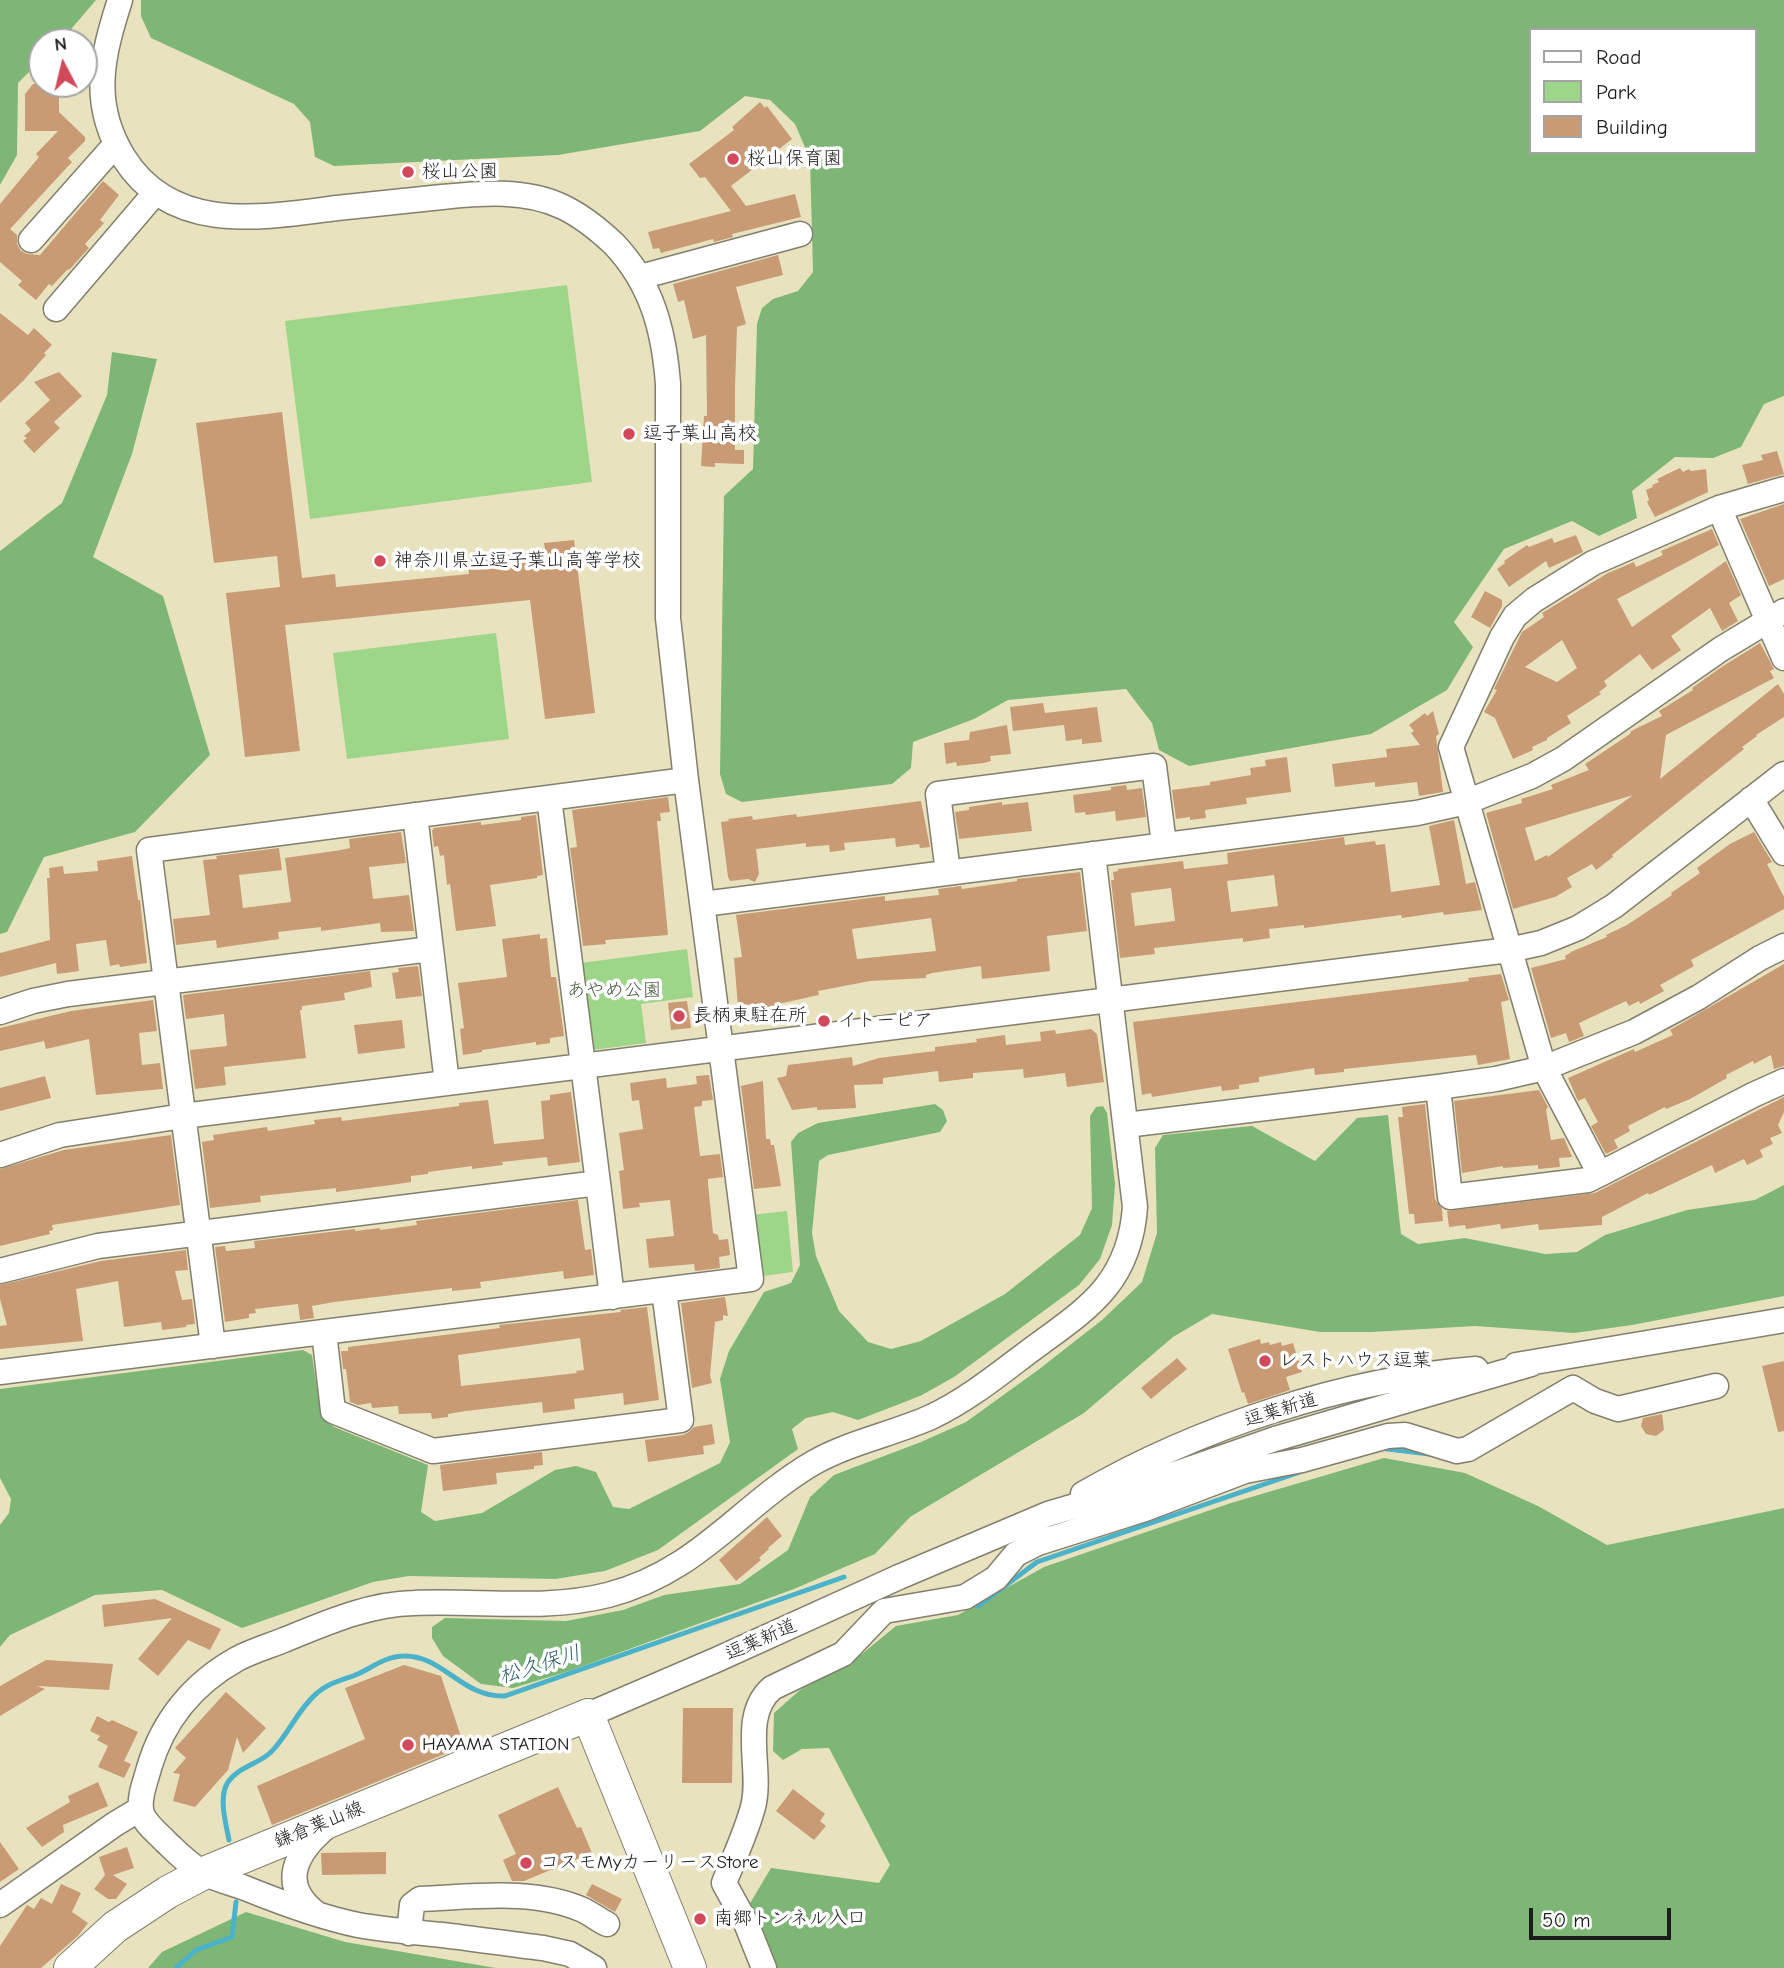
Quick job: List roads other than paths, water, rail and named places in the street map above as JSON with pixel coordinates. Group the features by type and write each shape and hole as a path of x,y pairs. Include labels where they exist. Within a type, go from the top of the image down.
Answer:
{"main road":[{"name":"鎌倉葉山線","path":"70,1968 115,1927 167,1892 204,1873 588,1715"},
{"path":"588,1715 690,1968"}],"street":[{"path":"0,1372 751,1279 686,780 668,618 668,384 665,349 652,299 640,277 603,233 561,206 537,199 490,192 249,218 204,214 156,192 131,168 116,144 102,101 102,71 107,41 120,0"},
{"path":"31,240 116,144"},
{"path":"56,310 156,192"},
{"path":"640,277 800,234"},
{"path":"1600,1174 1544,1068 1451,747 1502,637 1515,616 1534,600 1594,563 1719,508 1784,489"},
{"path":"1719,508 1776,615 1784,657"},
{"path":"703,904 1418,813 1466,802 1532,776 1563,760 1687,672 1776,615"},
{"path":"948,872 938,794 1154,766 1164,844"},
{"path":"0,1155 61,1135 183,1116 1509,950 1541,943 1578,928 1614,906 1784,774"},
{"path":"213,1346 149,850 686,780"},
{"path":"549,798 612,1297"},
{"path":"1751,799 1784,853"},
{"path":"415,815 447,1083"},
{"path":"594,1968 570,1954 543,1948 358,1925 280,1904 204,1873 180,1855 144,1818 141,1810 152,1757 171,1719 193,1690 215,1672 237,1659 341,1617 385,1605 557,1603 602,1597 632,1588 677,1567 705,1548 763,1499 814,1463 838,1451 932,1416 989,1381 1090,1307 1110,1283 1120,1265 1130,1237 1135,1207 1093,854"},
{"path":"1126,1125 1496,1079 1544,1068 1634,1032 1784,946"},
{"path":"0,1012 33,1001 68,994 431,949"},
{"path":"1437,1087 1450,1197 1588,1180 1784,1081"},
{"path":"0,1271 98,1245 598,1183"},
{"path":"324,1332 333,1411 433,1451 681,1420 664,1291"},
{"name":"逗葉新道","path":"588,1715 1048,1514 1129,1490 1275,1438 1531,1364 1784,1320"},
{"path":"764,1968 746,1923 724,1883 753,1805 755,1720 758,1706 772,1688 843,1654 884,1611 965,1597 996,1578 1016,1554 1025,1548 1145,1510 1245,1471 1302,1460 1388,1436 1405,1435 1457,1451 1468,1449 1573,1388 1595,1401 1618,1409 1716,1386"},
{"path":"0,1905 114,1824 141,1810"},
{"path":"317,1914 302,1902 295,1888 296,1867 303,1852 317,1834 335,1818"},
{"path":"410,1933 412,1905 420,1899 530,1898 558,1902 583,1910 607,1924"}],"waterway":[{"path":"1380,1448 1429,1454"},
{"path":"978,1606 1037,1562 1300,1472"},
{"name":"松久保川","path":"229,1840 224,1795 232,1777 271,1752 304,1707 322,1689 386,1660 398,1656 418,1658 430,1662 477,1690 490,1695 505,1696 844,1577"},
{"name":"松久保川","path":"176,1968 196,1950 232,1937 236,1902"}],"place":[{"name":"桜山保育園","path":"733,159"},
{"name":"桜山公園","path":"408,172"},
{"name":"逗子葉山高校","path":"629,434"},
{"name":"神奈川県立逗子葉山高等学校","path":"380,561"},
{"name":"長柄東駐在所","path":"679,1016"},
{"name":"イトーピア","path":"824,1021"},
{"name":"レストハウス逗葉","path":"1265,1361"},
{"name":"HAYAMA STATION","path":"408,1745"},
{"name":"コスモMyカーリースStore","path":"526,1863"},
{"name":"南郷トンネル入口","path":"700,1919"}],"park label":[{"name":"あやめ公園","path":"614,991"}]}
